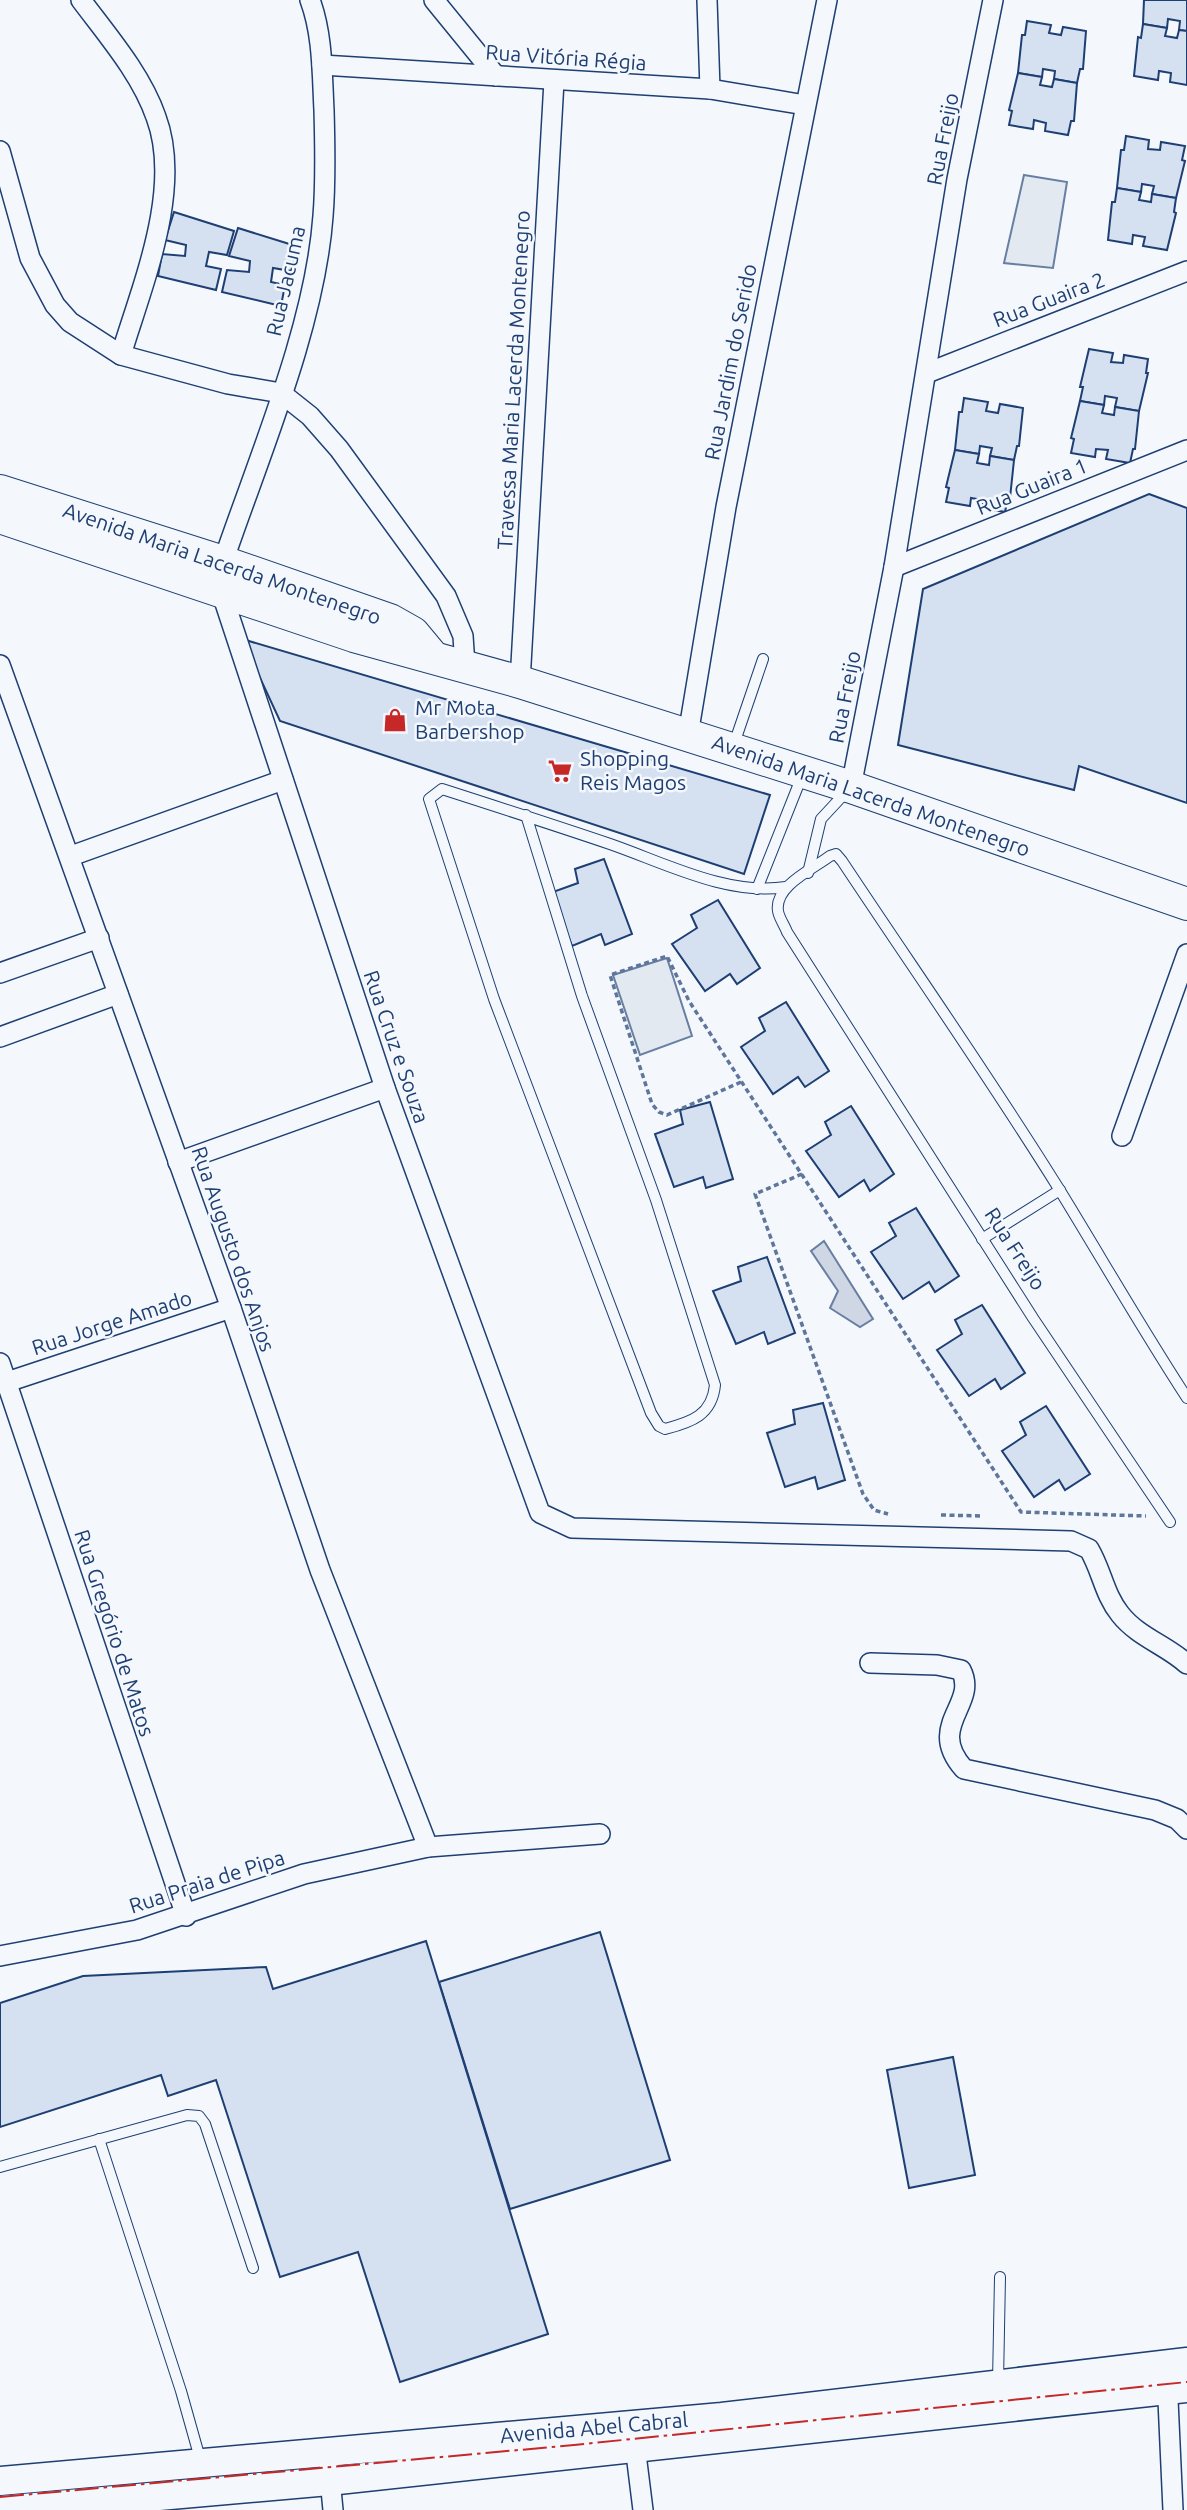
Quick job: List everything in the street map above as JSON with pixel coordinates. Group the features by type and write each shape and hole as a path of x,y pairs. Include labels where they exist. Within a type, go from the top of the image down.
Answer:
{"main road":[{"name":"Avenida Maria Lacerda Montenegro","path":"0,491 222,577"},
{"name":"Avenida Maria Lacerda Montenegro","path":"0,517 390,620 413,633 433,657 851,787 1187,904"},
{"name":"Avenida Abel Cabral","path":"1,2510 329,2467 633,2436 722,2417 998,2396 1177,2376"},
{"name":"Avenida Abel Cabral","path":"0,2482 201,2463 329,2467"}],"street":[{"path":"81,0 138,81 156,116 165,153 163,196 153,250 121,355"},
{"name":"Rua Jacuma","path":"222,577 308,306 323,218 322,65 310,0"},
{"path":"434,0 496,76"},
{"path":"707,0 710,89"},
{"name":"Rua Jardim do Serido","path":"688,735 726,507 827,0"},
{"name":"Rua Freijo","path":"851,787 894,567 957,179 993,0"},
{"name":"Rua Vitória Régia","path":"322,65 710,89 805,105"},
{"name":"Travessa Maria Lacerda Montenegro","path":"520,682 554,81"},
{"path":"0,151 30,258 55,306 69,322 121,355 228,384 281,393 310,416 339,449 446,596 463,636 466,666"},
{"name":"Rua Guaira 2","path":"927,373 1187,271"},
{"name":"Rua Guaira 1","path":"894,567 1187,450"},
{"name":"Rua Cruz e Souza","path":"222,577 283,780 385,1088 540,1513 572,1528 1071,1541 1089,1549 1101,1583 1122,1617 1139,1633 1187,1664"},
{"name":"Rua Augusto dos Anjos","path":"2,676 71,856 231,1308 320,1570 428,1847"},
{"path":"71,856 283,780"},
{"path":"0,973 99,938"},
{"path":"1122,1136 1187,954"},
{"path":"0,1037 118,994"},
{"path":"178,1162 385,1088"},
{"name":"Rua Jorge Amado","path":"3,1372 231,1308"},
{"name":"Rua Gregório de Matos","path":"3,1372 186,1916"},
{"path":"870,1663 950,1666 961,1670 967,1680 950,1721 948,1738 952,1756 964,1769 1155,1810 1184,1819"},
{"name":"Rua Praia de Pipa","path":"0,1956 137,1930 186,1916 304,1874 428,1847 600,1834"},
{"path":"1173,2510 1177,2376"},
{"path":"633,2436 643,2510"},
{"path":"329,2467 333,2510"}],"lane":[{"path":"732,750 763,659"},
{"path":"757,889 803,773"},
{"path":"808,873 821,819 851,787"},
{"path":"526,815 582,996 656,1200 715,1385 713,1401 701,1414 665,1429 659,1426 651,1413 494,999 429,799 442,789 526,815 726,884 757,889 786,887 836,854 914,965 1060,1190 1135,1318 1187,1398"},
{"name":"Rua Freijo","path":"786,887 779,901 778,912 788,932 982,1240 1168,1520"},
{"path":"982,1240 1060,1190"},
{"path":"0,2167 187,2115 199,2116 205,2124 253,2268"},
{"path":"99,2139 181,2391 201,2463"},
{"path":"998,2396 1000,2277"}],"path":[{"path":"741,1082 667,1115 659,1112 652,1104 610,975 667,956 689,1001 1021,1512"},
{"path":"802,1174 755,1194 863,1494 874,1510 899,1514"},
{"path":"1013,1518 1021,1512 1168,1520"},
{"path":"938,1515 989,1516"}],"shaded area":[{"path":"1024,175 1067,182 1053,268 1004,263"},
{"path":"667,958 692,1036 640,1055 613,975"},
{"path":"824,1241 873,1319 860,1327 830,1308 838,1291 811,1251"}],"building":[{"path":"1144,0 1187,0 1187,31 1179,30 1180,21 1168,19 1167,28 1143,24"},
{"path":"1027,21 1051,25 1049,33 1061,35 1063,27 1086,31 1083,69 1080,69 1077,83 1054,79 1055,71 1043,69 1042,77 1018,73 1022,35 1025,35"},
{"path":"1143,24 1167,28 1165,36 1177,38 1179,30 1187,31 1187,85 1170,82 1171,73 1159,71 1158,80 1134,76 1138,37 1141,38"},
{"path":"1018,73 1042,77 1040,85 1052,87 1054,79 1077,83 1074,121 1071,121 1068,135 1045,131 1046,123 1034,120 1033,129 1009,125 1012,111 1009,110"},
{"path":"1126,136 1149,140 1148,149 1160,150 1161,142 1185,146 1182,160 1185,161 1176,198 1152,194 1154,186 1142,184 1141,192 1117,188 1121,150 1124,150"},
{"path":"1117,188 1141,192 1139,200 1151,202 1152,194 1176,198 1176,213 1167,250 1143,246 1145,237 1133,235 1132,244 1108,240 1112,202 1115,202"},
{"path":"174,212 234,231 227,255 209,252 206,266 221,269 216,290 158,276 162,254 185,256 186,245 165,240"},
{"path":"238,228 299,247 291,271 273,268 271,282 285,285 281,306 222,292 227,270 249,272 250,261 229,256"},
{"path":"1089,349 1113,353 1111,362 1123,363 1124,355 1148,359 1148,373 1139,411 1115,407 1117,398 1105,396 1104,405 1080,401 1083,387 1080,387"},
{"path":"964,398 988,402 986,411 998,413 1000,404 1023,408 1019,446 1014,460 990,456 992,448 980,446 979,454 955,450 959,412 962,412"},
{"path":"1080,401 1104,405 1102,413 1114,415 1115,407 1139,411 1135,449 1130,463 1106,459 1108,450 1096,449 1095,457 1071,453 1074,439 1071,438"},
{"path":"955,450 979,454 977,463 989,465 990,456 1014,460 1010,498 1005,512 982,508 983,500 971,498 970,506 946,502 949,488 946,487"},
{"path":"1149,494 1187,508 1187,803 1079,766 1074,790 898,745 923,589"},
{"name":"Shopping Reis Magos","path":"242,639 770,795 744,874 280,721"},
{"path":"604,859 632,934 605,945 601,934 572,946 550,893 578,883 575,869"},
{"path":"718,900 760,968 737,984 730,974 705,991 672,944 697,928 691,915"},
{"path":"786,1002 829,1071 805,1087 798,1077 773,1094 741,1047 765,1031 759,1018"},
{"path":"710,1102 733,1179 706,1188 703,1177 674,1187 655,1134 683,1124 680,1110"},
{"path":"851,1106 894,1174 870,1191 864,1180 839,1197 806,1151 831,1135 825,1122"},
{"path":"916,1208 959,1276 935,1292 929,1282 903,1299 871,1252 896,1236 889,1223"},
{"path":"767,1257 795,1333 768,1344 764,1332 736,1344 713,1291 741,1281 738,1267"},
{"path":"982,1305 1025,1373 1001,1389 995,1379 969,1396 937,1350 962,1334 955,1320"},
{"path":"823,1403 845,1480 818,1489 815,1477 785,1487 767,1433 795,1424 793,1410"},
{"path":"1046,1406 1090,1474 1065,1490 1059,1480 1034,1497 1002,1451 1026,1435 1020,1422"},
{"path":"600,1932 670,2160 510,2209 439,1982"},
{"path":"426,1941 548,2334 400,2382 358,2252 280,2277 216,2080 168,2096 161,2075 0,2127 0,2003 83,1976 266,1967 273,1989"},
{"path":"953,2057 975,2175 909,2188 887,2070"}],"power":[{"path":"0,2497 574,2445 1187,2382"}],"place":[{"name":"Mr Mota Barbershop","path":"395,720"},
{"name":"Shopping Reis Magos","path":"560,771"}]}
